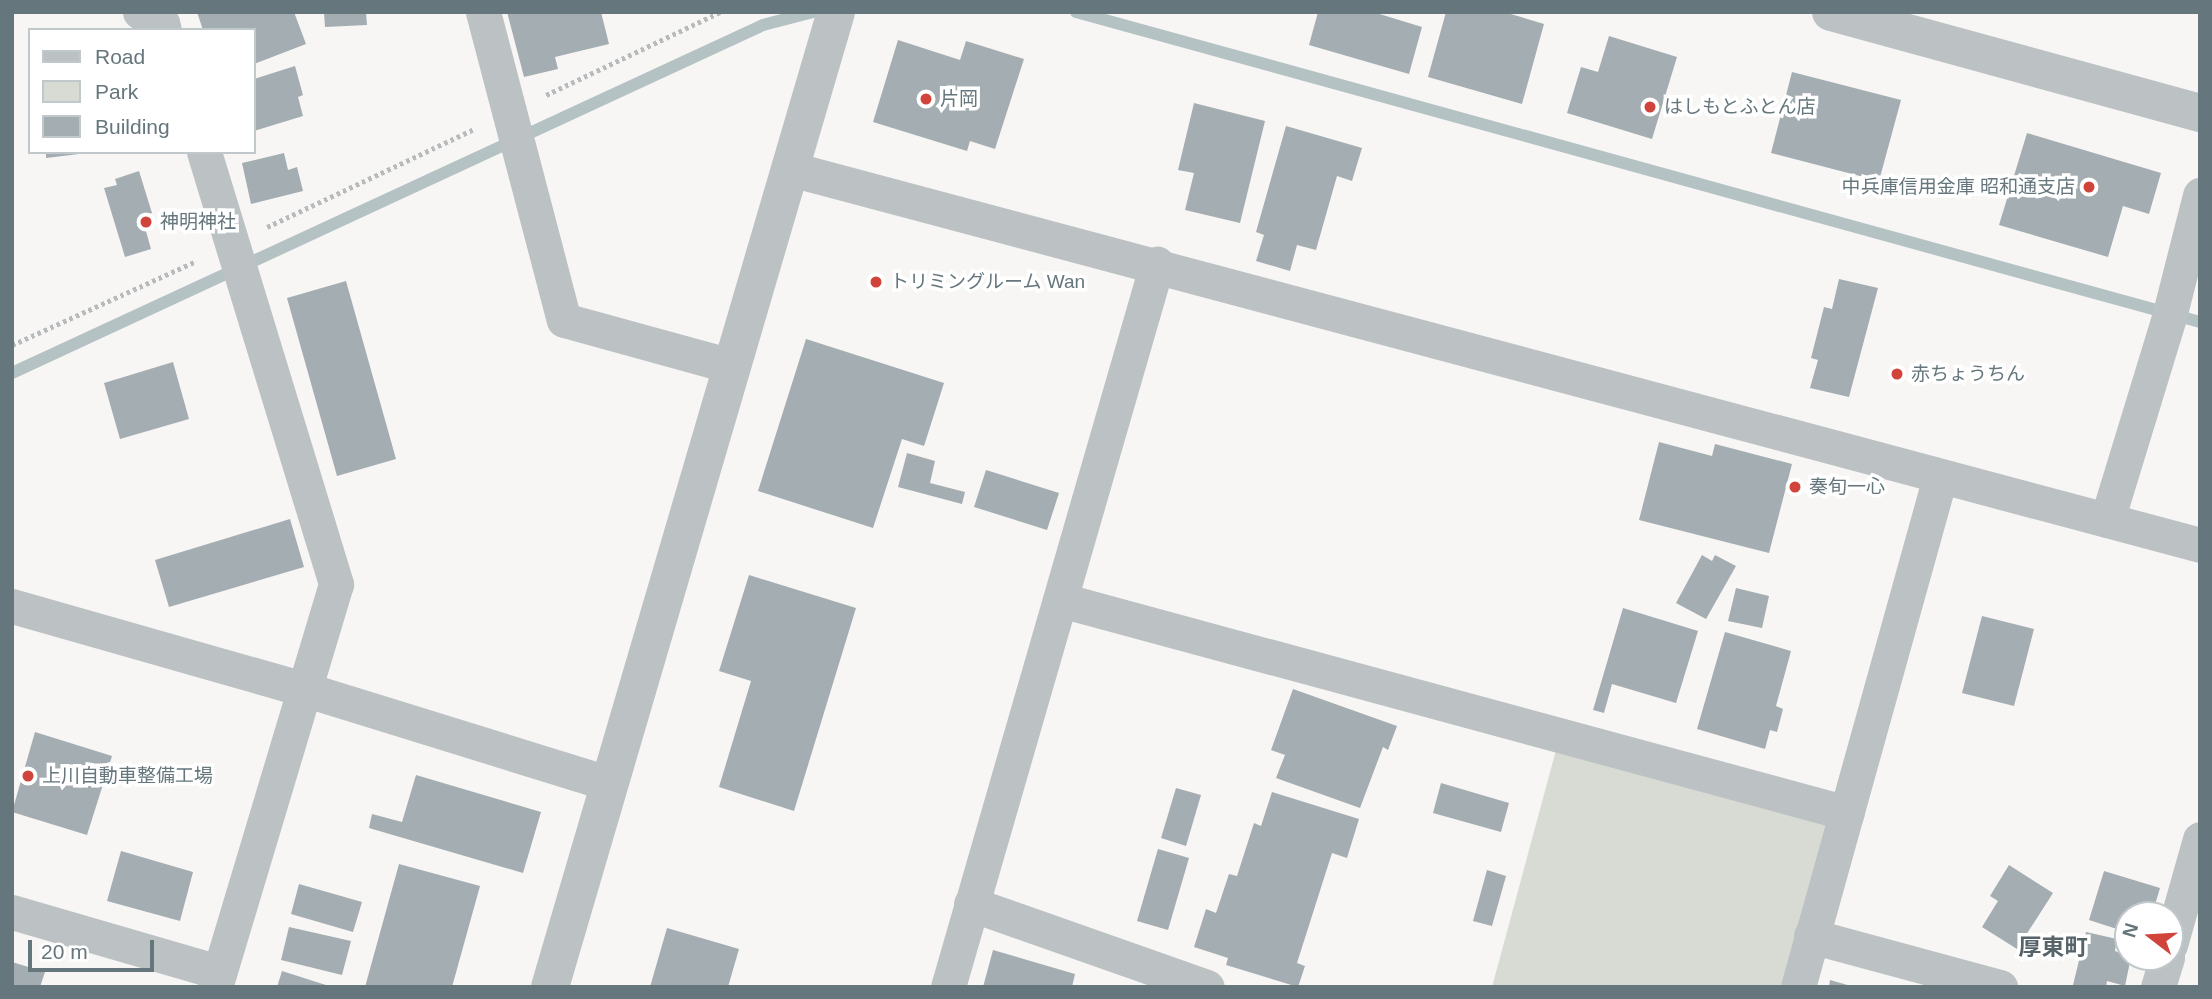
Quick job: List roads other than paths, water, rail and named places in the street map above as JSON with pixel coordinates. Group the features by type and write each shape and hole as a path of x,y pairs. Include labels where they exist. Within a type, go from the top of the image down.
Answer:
{"street":[{"path":"141,12 162,23 163,28"},
{"path":"483,12 564,320 731,366"},
{"path":"1831,12 2200,113"},
{"path":"550,987 835,16"},
{"path":"12,912 217,979 307,690 336,584 205,154"},
{"path":"791,169 1157,264 2200,545"},
{"path":"2107,520 2169,317 2200,195"},
{"path":"948,987 1157,264"},
{"path":"1798,987 1940,477"},
{"path":"14,598 610,784"},
{"path":"1060,600 1847,813"},
{"path":"2182,901 2200,839"},
{"path":"971,904 1207,987"},
{"path":"1811,936 2000,987"}],"waterway":[{"path":"12,373 763,25 813,12"},
{"path":"1076,12 2200,322"}],"place":[{"name":"片岡","path":"926,99"},
{"name":"はしもとふとん店","path":"1650,107"},
{"name":"中兵庫信用金庫 昭和通支店","path":"2089,187"},
{"name":"神明神社","path":"146,222"},
{"name":"トリミングルーム Wan","path":"876,282"},
{"name":"赤ちょうちん","path":"1897,374"},
{"name":"奏旬一心","path":"1795,487"},
{"name":"上川自動車整備工場","path":"28,776"}],"district":[{"name":"厚東町","path":"2053,947"}]}
